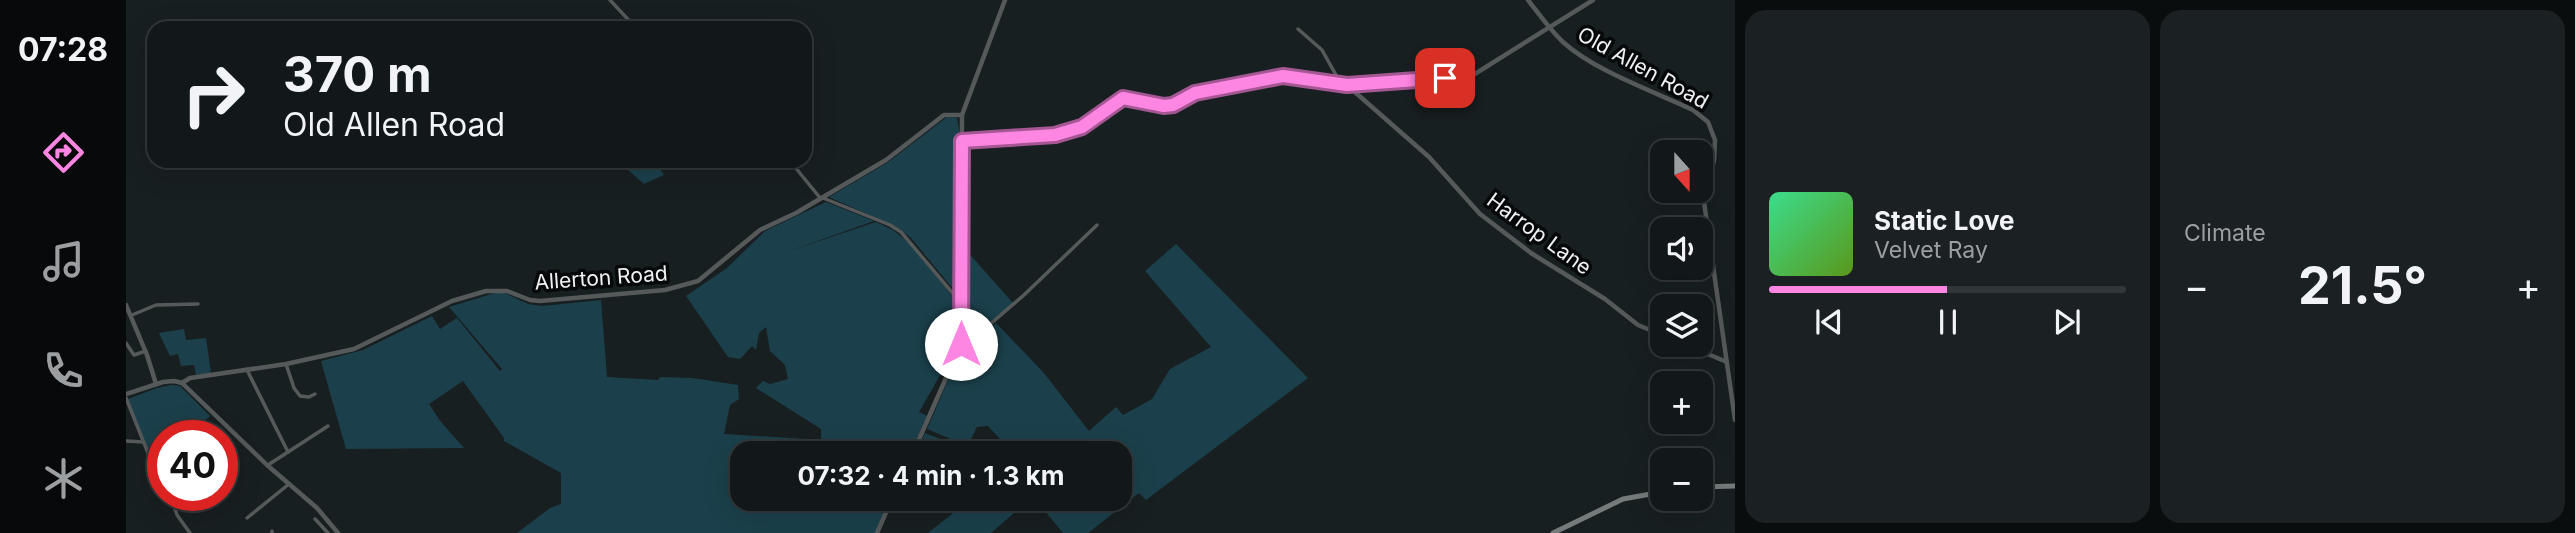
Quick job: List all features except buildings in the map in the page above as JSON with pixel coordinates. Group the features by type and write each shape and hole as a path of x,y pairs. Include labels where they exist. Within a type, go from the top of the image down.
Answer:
{"main road":[{"path":"1713,487 1735,486"},
{"path":"1553,533 1623,499 1650,494"}],"street":[{"path":"610,0 630,21"},
{"path":"918,441 961,344 962,115 1005,0"},
{"path":"1528,0 1549,26 1593,0"},
{"name":"Old Allen Road","path":"962,141 1055,135 1082,127 1123,98 1164,106 1173,105 1195,93 1283,76 1344,85 1470,77 1549,26 1572,48 1605,68 1698,113 1712,128 1715,149 1704,202 1735,420"},
{"path":"1298,29 1322,50 1344,85"},
{"name":"Harrop Lane","path":"1344,85 1429,157 1480,214 1531,253 1605,299 1638,325 1650,330"},
{"name":"Allerton Road","path":"126,396 156,384 174,381 182,383 190,378 286,364 354,349 452,301 486,291 507,291 540,301 664,290 689,285 709,275 760,230 822,199 886,160 944,115 962,115"},
{"path":"796,168 822,199 890,225 901,232 961,303"},
{"path":"957,352 1024,295 1097,225"},
{"path":"132,315 156,305 198,304"},
{"path":"126,305 146,351 156,384"},
{"path":"126,342 129,351 134,355 146,351"},
{"path":"1713,356 1727,362"},
{"path":"286,364 296,393 304,397 315,394"},
{"path":"247,370 288,452"},
{"path":"182,383 267,465 317,508 338,533"},
{"path":"126,396 147,452"},
{"path":"267,465 328,426"},
{"path":"126,441 143,442"},
{"path":"247,518 289,484"},
{"path":"175,511 190,533"},
{"path":"877,533 887,511"},
{"path":"315,519 328,533"}],"shaded area":[{"path":"947,117 957,118 959,130 959,296 911,238 900,229 829,197 887,163"},
{"path":"626,168 659,168 664,175 644,184"},
{"path":"826,202 874,221 786,252 876,222 893,230 909,243 958,303 958,345 954,353 950,354 919,412 927,416 916,441 730,441 730,511 885,511 875,533 517,533 550,508 561,504 561,473 504,441 463,381 429,404 464,448 346,449 321,361 363,350 432,316 440,329 457,318 500,371 502,369 449,307 498,292 528,304 542,306 601,300 607,377 658,380 660,377 692,378 738,385 739,399 730,405 724,434 821,440 821,429 756,388 763,381 770,384 788,379 785,365 770,351 766,327 759,333 756,350 752,346 740,359 728,357 686,296 727,268 765,231"},
{"path":"1176,244 1308,378 1146,500 1139,493 1132,498 1132,441 999,441 988,426 977,427 970,441 955,441 927,429 958,357 996,323 1043,372 1089,431 1116,407 1123,415 1152,399 1170,369 1211,347 1145,271"},
{"path":"964,248 1013,303 964,347"},
{"path":"184,329 186,340 206,338 211,373 196,375 194,365 181,366 178,354 170,356 159,333"},
{"path":"180,386 210,416 206,420 147,420 147,449 128,399 157,388"},
{"path":"925,433 946,441 921,441"},
{"path":"956,511 1016,511 991,533 928,533"},
{"path":"1045,511 1116,511 1088,533 1063,533"}],"route":[{"path":"961,344 962,141 1055,135 1082,127 1123,98 1164,106 1173,105 1195,93 1283,76 1347,85 1445,78"}]}
